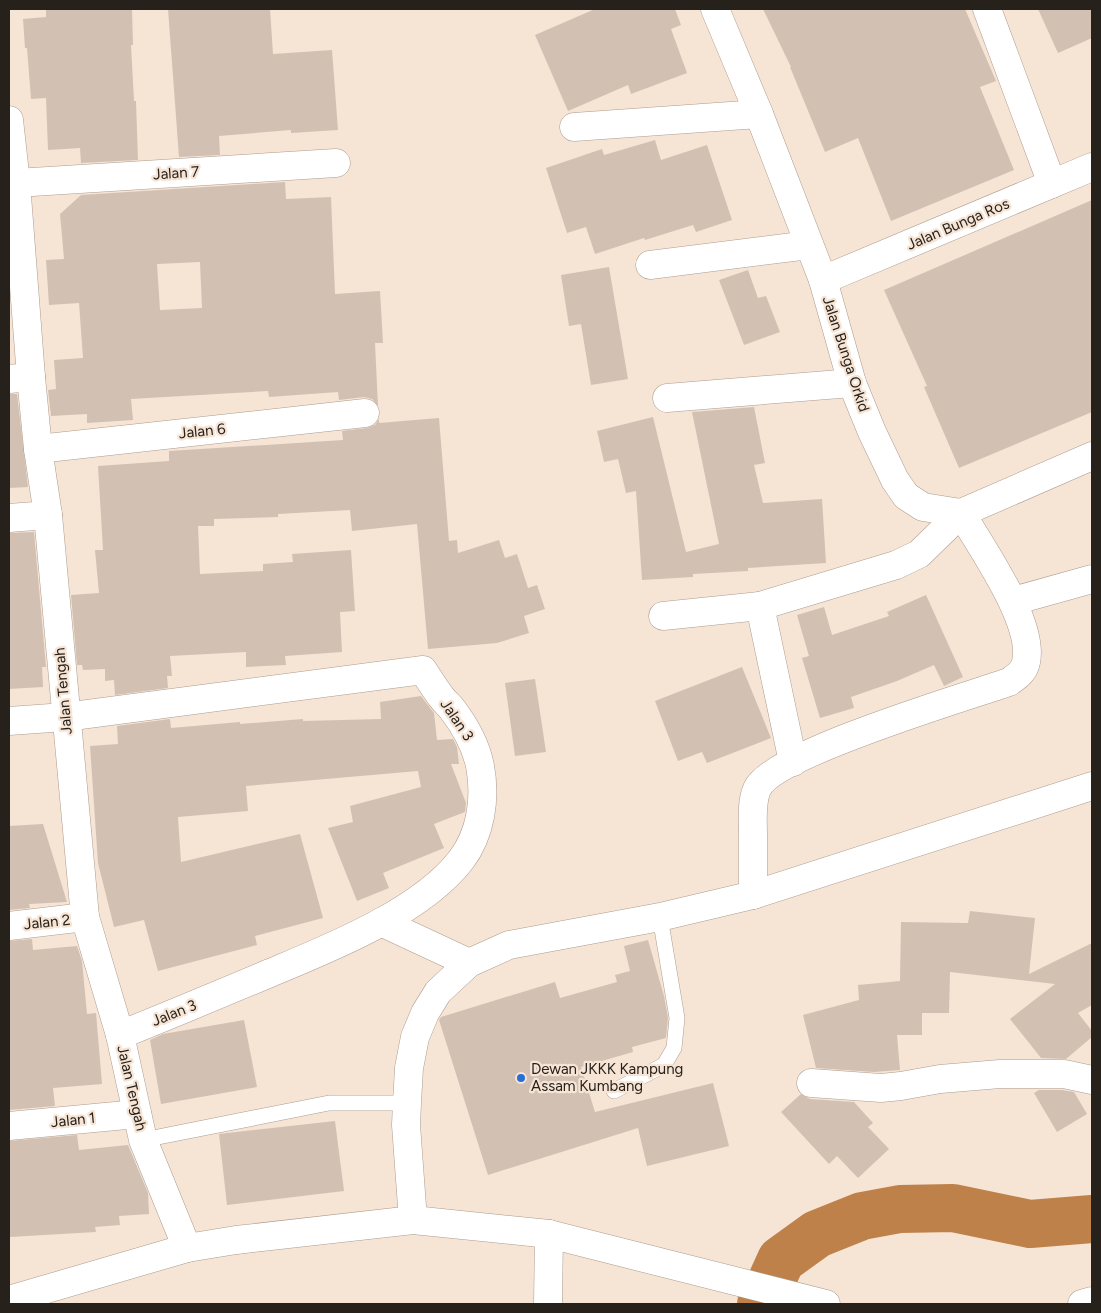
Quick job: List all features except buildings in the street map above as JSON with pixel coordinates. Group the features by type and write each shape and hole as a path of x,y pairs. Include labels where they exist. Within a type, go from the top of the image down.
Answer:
{"street":[{"name":"Jalan Bunga Orkid","path":"715,9 759,114 823,280 852,383 872,432 895,480 906,496 923,507 961,513"},
{"path":"987,9 1052,184"},
{"path":"574,127 759,114"},
{"name":"Jalan Tengah","path":"9,120 16,183 20,378 38,449 48,515 65,717 85,918 120,1035 143,1140 186,1248"},
{"name":"Jalan 7","path":"16,183 336,163"},
{"name":"Jalan Bunga Ros","path":"823,280 1092,167"},
{"path":"650,265 809,245"},
{"path":"667,398 852,383"},
{"name":"Jalan 6","path":"38,449 365,413"},
{"path":"663,616 760,606 896,565 919,554 961,513 1092,456"},
{"path":"753,895 753,804 757,789 766,777 832,743 1009,682 1022,672 1026,662 1026,639 1013,601 961,513"},
{"path":"9,518 48,515"},
{"path":"1013,601 1092,579"},
{"path":"760,606 793,762"},
{"name":"Jalan 3","path":"9,721 65,717 423,670 472,740 480,766 483,792 479,829 462,859 445,878 428,892 380,922 312,955 120,1035"},
{"path":"413,1220 406,1103 409,1068 416,1038 425,1013 438,992 469,963 509,945 660,917 753,895 1092,786"},
{"name":"Jalan 2","path":"9,926 85,918"},
{"path":"380,922 469,963"},
{"path":"811,1083 881,1088 940,1079 1000,1074 1064,1074 1092,1080"},
{"name":"Jalan 1","path":"9,1126 137,1114"},
{"path":"9,1300 186,1248 236,1240 413,1220 549,1234 817,1302"},
{"path":"548,1304 549,1234"},
{"path":"1082,1304 1092,1301"}],"lane":[{"path":"614,1091 664,1065 674,1048 677,1018 660,917"},
{"path":"143,1140 329,1103 406,1103"}],"waterway":[{"path":"761,1304 781,1260 817,1234 862,1216 900,1209 953,1208 1030,1224 1092,1219"}],"place":[{"name":"Dewan JKKK Kampung Assam Kumbang","path":"521,1078"}]}
